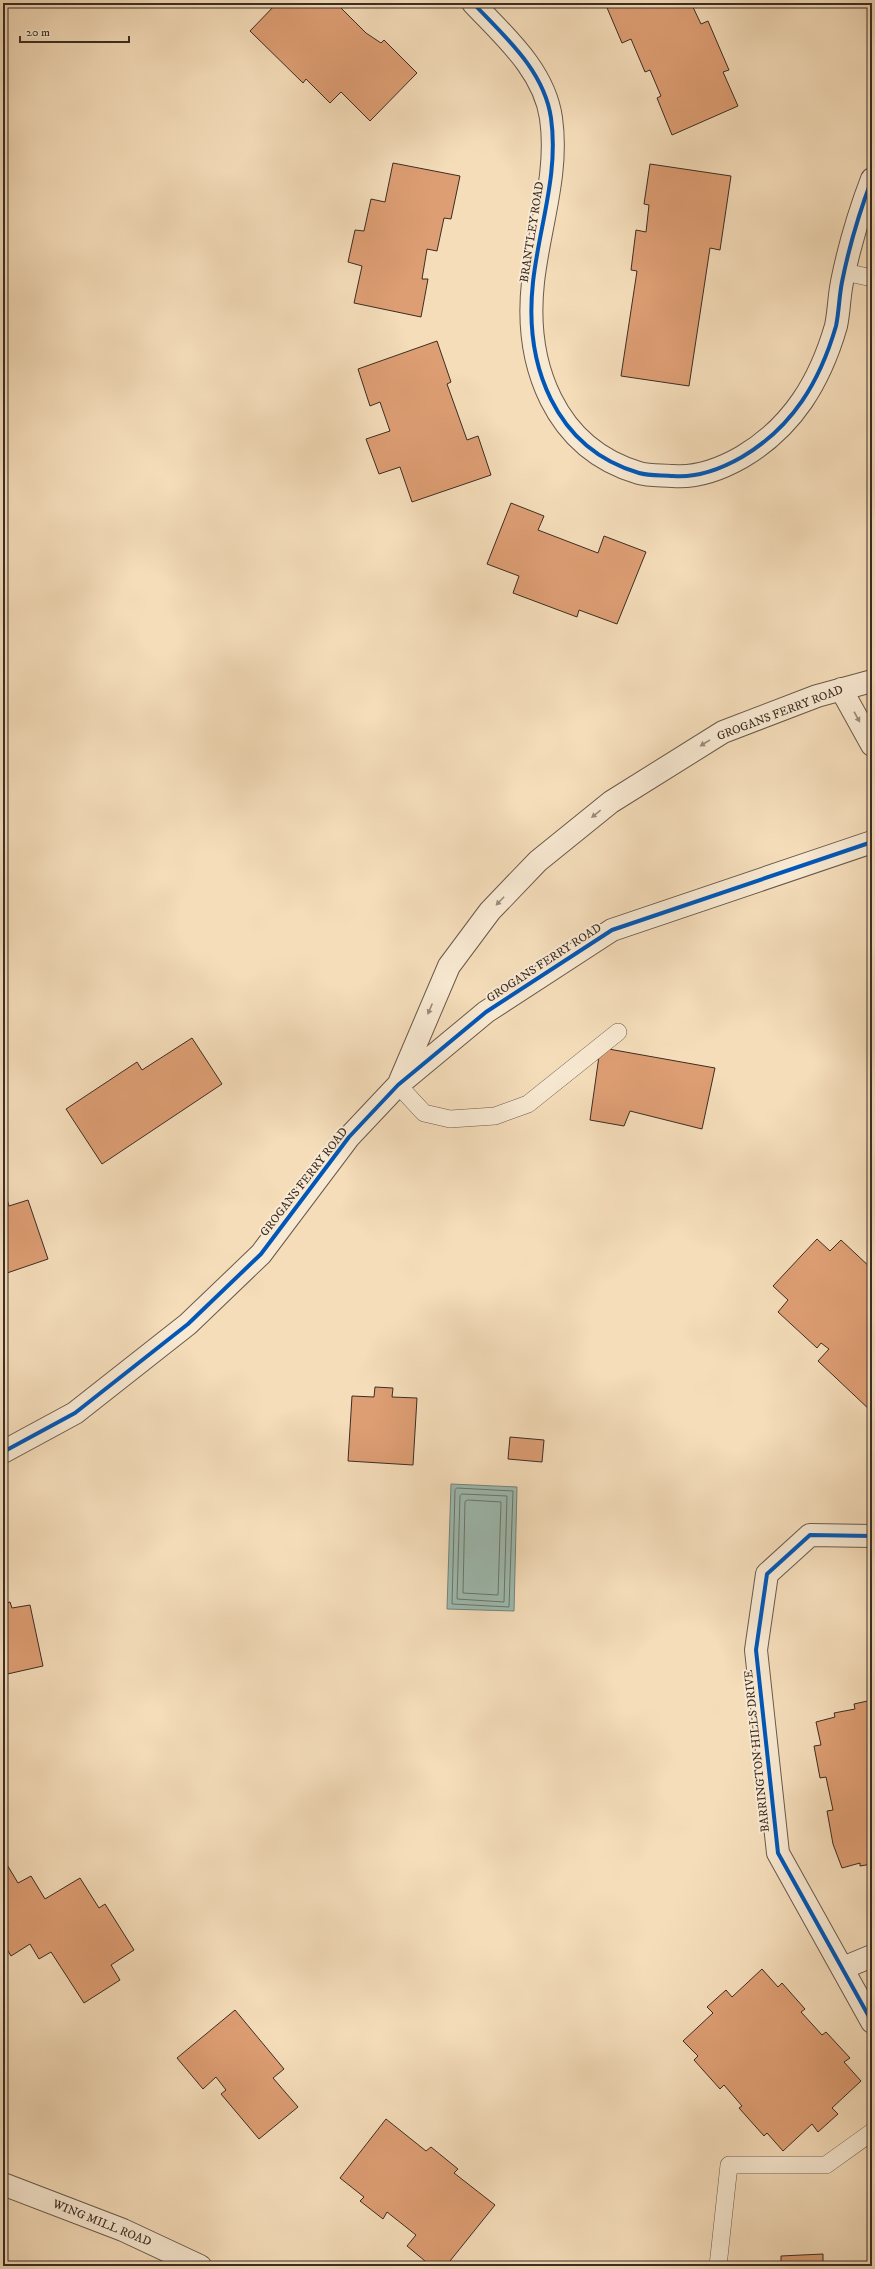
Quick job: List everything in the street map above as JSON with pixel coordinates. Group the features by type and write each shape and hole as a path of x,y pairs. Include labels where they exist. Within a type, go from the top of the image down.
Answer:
{"street":[{"name":"BRANTLEY ROAD","path":"473,3 523,56 540,84 551,116 554,162 533,282 531,322 541,381 565,425 600,457 640,474 683,477 722,468 761,446 796,412 820,374 836,324 845,272 860,212 872,179"},
{"name":"GROGANS FERRY ROAD","path":"398,1085 449,966 490,911 538,861 611,802 723,732 841,689 872,681"},
{"path":"841,689 872,745"},
{"name":"GROGANS FERRY ROAD","path":"3,1452 75,1413 188,1324 261,1254 349,1137 398,1085 486,1012 612,930 872,842"},
{"name":"BARRINGTON HILLS DRIVE","path":"872,1536 810,1535 766,1574 756,1650 778,1853 872,2022"},
{"path":"843,1968 872,1956"},
{"name":"WING MILL ROAD","path":"3,2184 123,2230 200,2266"}],"lane":[{"path":"845,272 872,278"},
{"path":"398,1085 424,1113 450,1119 495,1116 528,1104 618,1032"},
{"path":"718,2266 729,2165 826,2165 872,2132"}],"water":[{"path":"451,1484 517,1487 514,1611 447,1609"}],"building":[{"path":"277,3 336,3 366,33 381,43 384,40 417,73 370,121 341,92 330,103 306,79 303,83 250,31"},
{"path":"605,3 691,3 701,24 708,21 729,70 723,72 738,106 672,135 657,98 661,96 650,70 645,72 631,39 622,43"},
{"path":"393,163 460,176 451,219 444,218 437,251 427,249 422,279 428,279 421,317 354,303 362,266 348,262 355,230 364,231 371,199 385,202"},
{"path":"650,164 731,176 720,250 710,248 689,386 621,376 637,271 631,270 636,230 646,232 649,205 644,204"},
{"path":"437,341 451,382 447,384 467,440 478,436 491,475 412,502 400,467 379,474 366,439 390,431 380,402 370,406 358,369"},
{"path":"511,503 544,516 538,530 598,553 604,536 646,552 617,624 579,610 577,617 513,593 519,576 487,564"},
{"path":"192,1038 222,1084 102,1164 66,1109 137,1062 142,1070"},
{"path":"603,1048 715,1068 702,1129 630,1111 624,1126 590,1120 600,1049"},
{"path":"4,1189 9,1206 28,1200 48,1259 7,1273 3,1264"},
{"path":"817,1239 830,1251 841,1240 872,1269 872,1412 818,1361 829,1349 821,1343 817,1348 778,1312 788,1300 773,1286"},
{"path":"375,1387 393,1388 392,1397 417,1398 413,1465 348,1461 352,1396 374,1397"},
{"path":"510,1437 544,1440 542,1462 508,1459"},
{"path":"10,1602 12,1608 30,1605 43,1666 3,1675 3,1604"},
{"path":"872,1700 872,1864 860,1866 860,1863 842,1868 833,1844 827,1811 833,1810 826,1777 820,1778 814,1746 821,1745 816,1722 835,1717 834,1713 855,1709 854,1704"},
{"path":"3,1858 18,1883 31,1876 45,1899 80,1878 99,1908 105,1904 134,1950 111,1965 120,1980 84,2003 51,1952 39,1959 30,1944 11,1956 3,1943 3,1927 8,1924 3,1915"},
{"path":"762,1969 778,1987 782,1983 805,2009 801,2012 822,2035 826,2032 850,2058 844,2062 861,2081 832,2108 838,2114 818,2132 812,2124 783,2151 767,2133 764,2136 739,2108 742,2106 724,2085 720,2089 694,2060 698,2056 683,2041 713,2013 707,2007 726,1990 732,1997"},
{"path":"235,2010 284,2069 273,2078 298,2107 259,2139 221,2094 226,2090 216,2077 203,2089 177,2058"},
{"path":"386,2119 426,2151 431,2147 458,2169 454,2173 495,2205 446,2266 431,2266 407,2246 416,2235 387,2212 383,2219 360,2201 364,2197 340,2178"},
{"path":"823,2254 823,2266 781,2266 781,2256"}],"cycle path":[{"path":"473,3 521,55 540,84 547,101 551,118 553,139 552,160 547,200 533,282 531,313 534,343 540,372 551,399 566,423 585,444 610,461 647,475 691,476 709,472 742,457 760,445 776,432 790,417 813,384 822,365 836,326 841,288 848,256 872,179"},
{"path":"3,1452 75,1413 188,1324 261,1254 349,1137 398,1085 486,1012 612,930 872,842"},
{"path":"872,1536 810,1535 767,1574 756,1650 778,1853 872,2022"}]}
